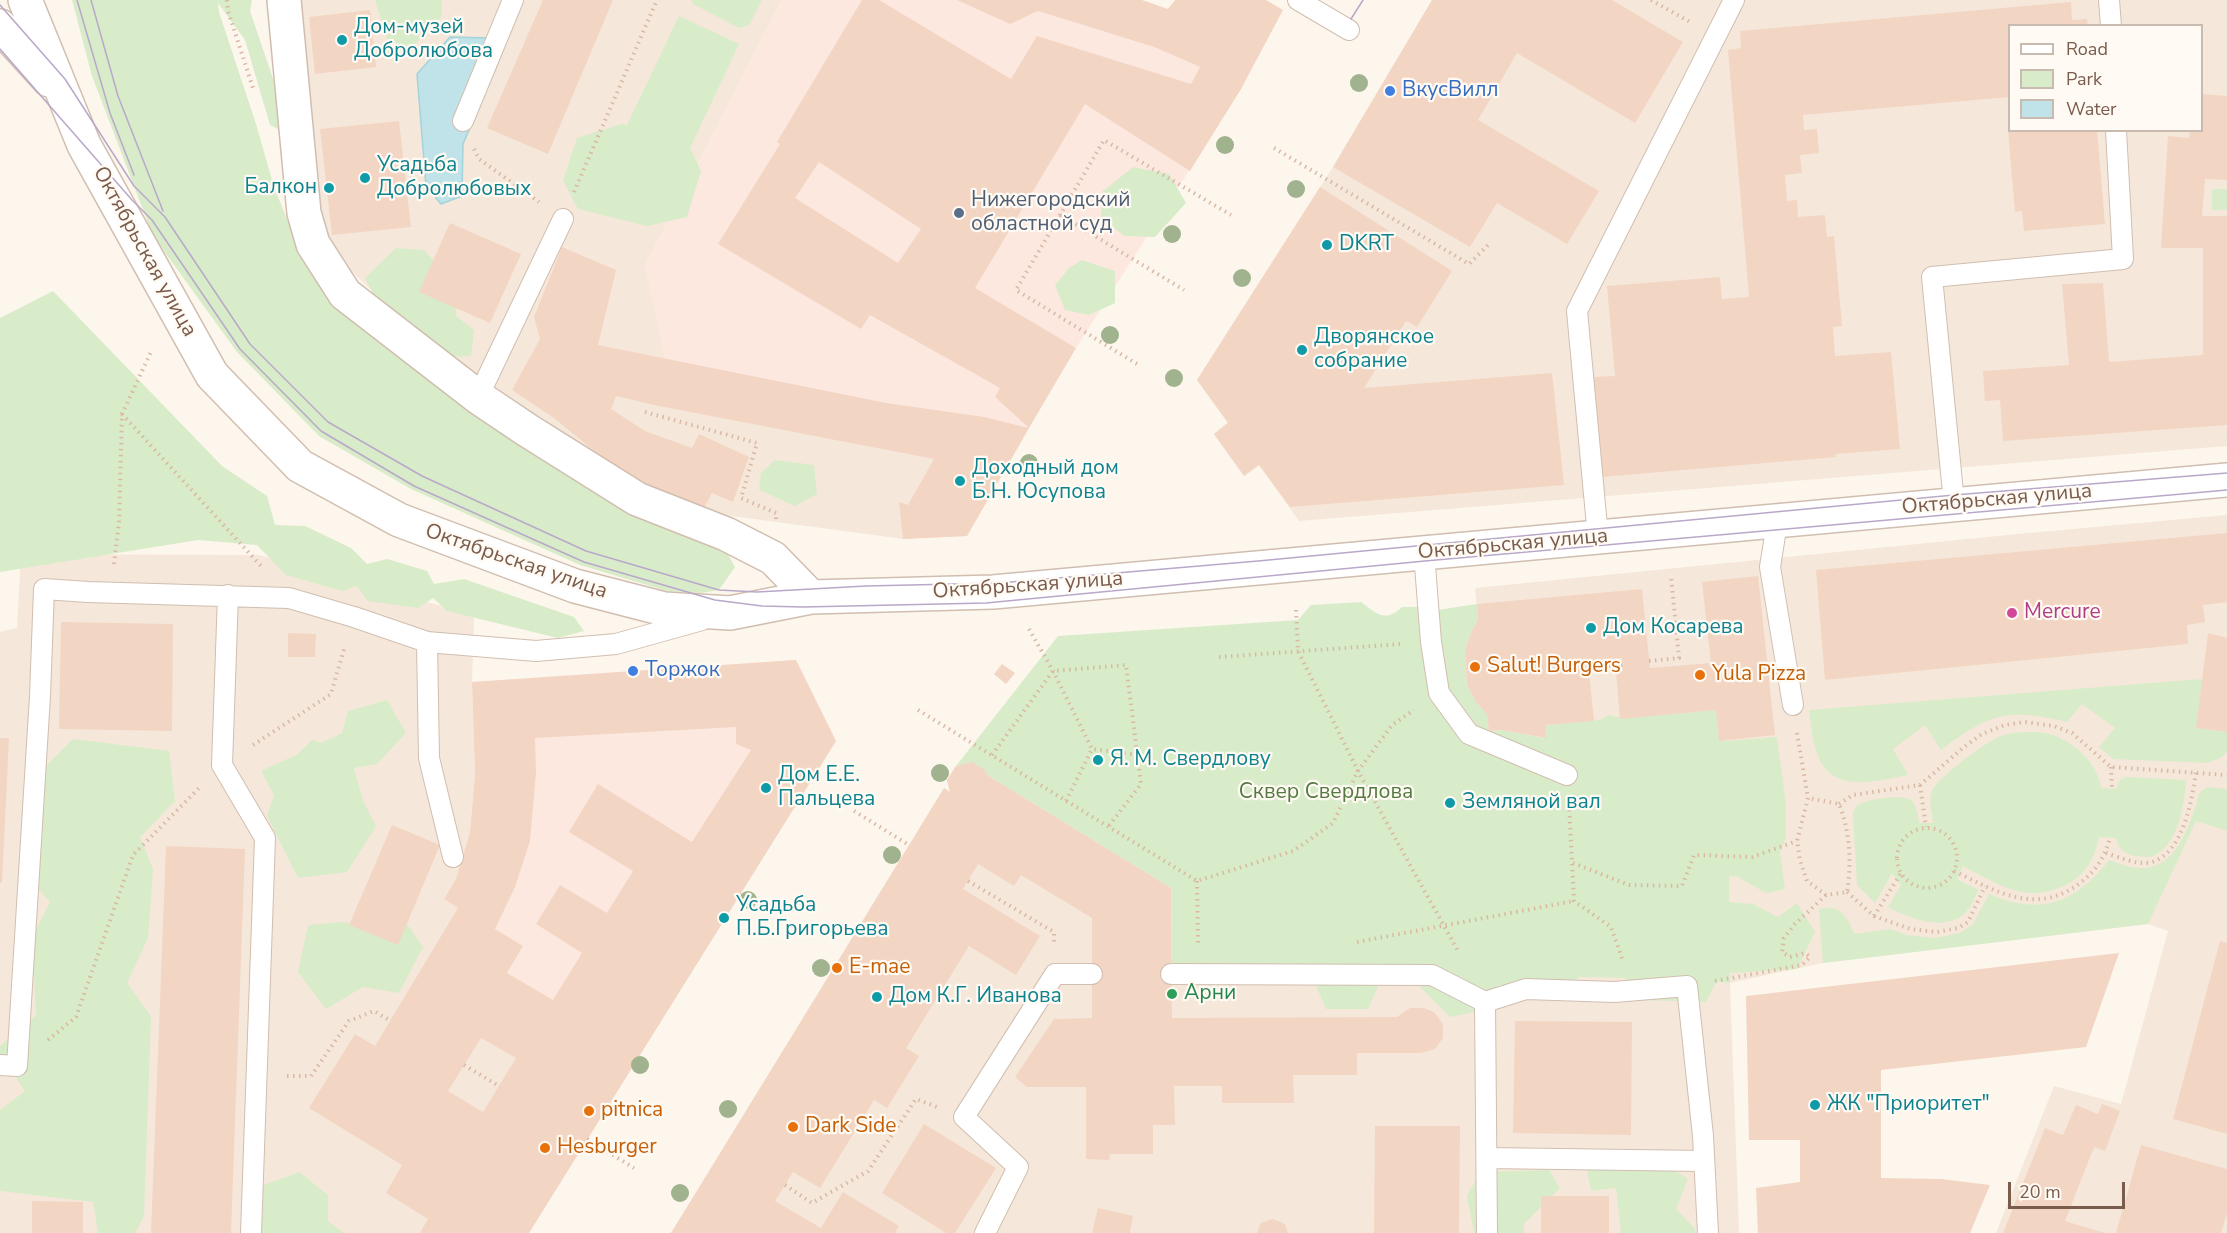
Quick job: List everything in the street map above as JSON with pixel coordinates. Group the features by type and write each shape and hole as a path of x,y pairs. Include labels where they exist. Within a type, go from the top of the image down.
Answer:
{"street":[{"name":"Октябрьская улица","path":"25,0 84,145 212,375 300,466 399,520 575,586 664,609 730,613 811,597 993,592 2227,480"},
{"path":"284,0 304,213 313,243 345,294 526,430 638,498 726,534 773,558 811,597"},
{"path":"0,26 63,95"}],"lane":[{"path":"463,121 513,0"},
{"path":"1298,0 1349,30"},
{"path":"1598,537 1577,311 1734,0"},
{"path":"2109,0 2111,24"},
{"path":"1954,503 1932,277 2123,260 2116,132"},
{"path":"478,396 562,219"},
{"path":"1774,521 1776,530 1770,567 1793,705"},
{"path":"1424,553 1431,642 1439,693 1469,734 1567,775"},
{"path":"8,1066 40,696 44,589 289,598 427,642 536,651 616,644 653,632 730,613"},
{"path":"228,594 222,765 265,838 250,1233"},
{"path":"427,642 429,758 453,857"},
{"path":"1172,974 1432,975 1485,1002 1526,989 1624,992 1687,986 1703,1136 1708,1233"},
{"path":"985,1233 1018,1167 964,1117 1055,975 1092,975"},
{"path":"1485,1002 1487,1233"},
{"path":"1487,1158 1704,1161"}],"path":[{"path":"463,121 479,159 562,219 657,0"},
{"path":"1651,0 1716,38"},
{"path":"1137,364 1016,290 1104,140 1232,215"},
{"path":"1274,148 1468,264 1488,245"},
{"path":"1060,215 1184,290"},
{"path":"112,591 119,522 122,414 151,352"},
{"path":"645,412 757,442 741,498 777,513 773,558"},
{"path":"122,414 289,598"},
{"path":"1649,661 1679,658 1671,576"},
{"path":"1296,610 1298,651 1358,771 1485,1002"},
{"path":"8,1066 76,1017 133,855 222,765 331,694 354,617"},
{"path":"1029,629 1092,749"},
{"path":"1219,657 1431,642"},
{"path":"1603,666 1623,664"},
{"path":"992,755 1053,671 1126,665 1141,784 1108,827"},
{"path":"918,710 1197,881 1293,851 1333,823 1358,771 1392,725 1439,693"},
{"path":"1793,705 1808,798 1797,841 1800,860 1807,880 1826,895"},
{"path":"1808,798 1839,804 1853,795 1920,785 1982,734 2005,725 2025,723 2054,726 2072,733 2110,767 2227,775"},
{"path":"1092,749 1138,755"},
{"path":"1066,801 1092,749"},
{"path":"2110,767 2112,789"},
{"path":"2106,853 2128,860 2151,862 2164,855 2179,835 2190,808 2196,772"},
{"path":"1567,775 1574,901"},
{"path":"1920,785 1926,827"},
{"path":"1839,804 1844,818 1851,870 1847,892"},
{"path":"854,811 909,845"},
{"path":"1926,827 1945,833 1953,841 1957,851 1957,862 1948,880 1929,889 1911,884 1901,873 1896,860 1901,841 1916,829 1926,827"},
{"path":"1954,871 1985,886 2021,899 2038,900 2056,897 2071,890 2087,878 2106,853 2110,838"},
{"path":"1573,863 1629,885 1682,886 1694,855 1752,857 1797,841"},
{"path":"1874,916 1901,873"},
{"path":"968,881 1054,932 1055,975"},
{"path":"1687,986 1802,965 1810,957 1805,953 1790,957 1782,952 1784,938 1826,895 1847,892 1874,916 1910,929 1937,932 1958,928 1968,922 1985,886"},
{"path":"1350,944 1443,924 1574,901 1611,927 1624,962 1624,992"},
{"path":"256,1077 311,1076 349,1021 374,1011 391,1021"},
{"path":"464,1065 499,1086"},
{"path":"785,1185 812,1203 868,1171 916,1099 964,1117"},
{"path":"587,1139 634,1168"}],"shaded area":[{"path":"294,0 782,0 645,266 984,417 1029,428 967,536 903,539 702,512 621,473 411,328 321,242"},
{"path":"782,0 1041,0 1038,11 1154,47 1200,67 1241,89 1076,348 1029,428 984,417 886,403 665,359 645,266"},
{"path":"1432,0 2227,0 2227,446 1299,521 1259,465 1244,476 1214,434 1228,422 1197,380 1333,167"},
{"path":"2227,515 2227,1233 1996,1233 2054,1086 2121,1104 2168,931 2148,924 1823,963 1730,983 1728,836 1545,725 1546,738 1502,730 1489,731 1467,685 1465,650 1478,620 1475,588"},
{"path":"21,554 259,555 474,615 472,682 475,774 470,832 456,879 444,899 523,946 507,972 640,1053 529,1233 0,1233 0,632 17,628"},
{"path":"796,660 836,741 640,1053 507,973 523,946 444,899 456,879 470,832 475,774 472,682"},
{"path":"972,762 987,775 1171,888 1172,966 1635,978 1730,983 1739,1233 671,1233 950,792 947,780 956,766"}],"green space":[{"path":"72,0 252,0 250,11 284,111 282,131 270,125 245,40 218,3 219,12 274,187 297,244 343,313 722,544 735,567 719,590 701,593 667,591 580,565 411,489 319,436 237,352 153,236 92,76"},
{"path":"375,0 442,0 442,16 410,49 387,39"},
{"path":"691,0 762,0 749,25 739,28 693,4"},
{"path":"679,16 739,44 690,148 701,171 687,217 647,226 578,209 563,181 577,138 621,124 627,125"},
{"path":"1133,167 1169,174 1186,203 1155,237 1124,236 1101,217 1102,192"},
{"path":"2212,189 2227,189 2227,210 2212,210"},
{"path":"396,248 424,250 455,284 456,316 474,330 471,356 441,357 391,328 365,278"},
{"path":"1082,260 1115,271 1115,303 1089,315 1065,310 1055,285 1069,268"},
{"path":"53,291 222,466 267,496 275,525 305,526 351,548 367,564 387,559 427,571 434,584 464,579 574,617 584,631 558,638 447,611 433,598 418,608 368,601 357,586 342,591 286,575 257,545 198,540 0,572 0,318"},
{"path":"775,460 814,465 817,494 795,506 759,490 761,473"},
{"name":"Сквер Свердлова","path":"1361,602 1386,616 1402,607 1420,607 1424,612 1477,604 1478,620 1465,650 1467,685 1476,702 1487,714 1489,731 1502,730 1545,738 1545,725 1600,720 1609,715 1622,718 1716,710 1719,737 1727,741 1777,737 1786,805 1786,837 1780,853 1785,889 1766,893 1738,877 1729,876 1729,902 1753,904 1778,917 1797,903 1815,932 1797,969 1730,973 1730,983 1716,982 1706,1002 1638,1000 1625,978 1579,977 1571,985 1498,985 1480,1011 1450,1017 1413,980 1379,984 1368,1009 1326,1009 1316,986 1331,968 1172,967 1171,888 987,775 972,762 956,766 1058,636 1298,620 1311,605"},
{"path":"2202,679 2197,728 2227,732 2227,751 2222,757 2208,763 2113,759 2099,747 2115,728 2082,704 2067,722 2029,715 2000,717 1987,721 1941,750 1925,725 1893,749 1908,775 1857,782 1834,776 1825,768 1814,745 1809,710"},
{"path":"387,700 406,733 377,764 354,768 363,801 376,826 347,872 298,878 267,816 274,795 261,771 298,754 312,740 321,743 342,733 348,711"},
{"path":"2038,732 2064,740 2086,757 2096,772 2101,788 2116,789 2120,780 2126,777 2186,780 2182,812 2174,834 2162,851 2153,856 2135,856 2122,850 2116,838 2099,837 2092,858 2081,874 2055,890 2041,893 2028,893 2002,886 1963,866 1957,879 1979,890 1964,914 1946,922 1936,923 1915,919 1888,907 1901,885 1892,873 1875,903 1857,885 1853,815 1857,806 1878,799 1907,798 1915,805 1919,823 1933,823 1930,803 1932,791 1952,769 2001,736"},
{"path":"73,739 169,751 175,801 140,837 153,869 148,938 127,983 151,1016 144,1216 135,1233 98,1233 93,1202 0,1191 0,1110 25,1091 0,1054 0,1046 36,1015 32,937 50,902 24,873 43,769"},
{"path":"2207,787 2227,789 2227,831 2196,821 2148,924 1823,963 1819,909 1832,908 1842,913 1854,934 1890,929 1907,935 1935,938 1960,933 1973,924 1989,894 2007,901 2040,905 2070,896 2096,875 2109,860 2136,868 2157,865 2175,851 2188,828 2199,793"},
{"path":"402,917 423,947 399,993 363,987 326,1009 298,972 308,925 343,922 372,926"},
{"path":"1646,1153 1688,1179 1676,1209 1695,1229 1695,1233 1621,1233 1616,1188 1591,1191 1586,1165"},
{"path":"1549,1170 1560,1188 1524,1224 1524,1233 1474,1233 1467,1196 1480,1172"},
{"path":"299,1172 328,1195 328,1221 344,1233 255,1233 264,1185"}],"water":[{"path":"450,37 491,38 498,63 463,144 462,196 441,204 426,186 417,74"}],"building":[{"path":"543,0 613,0 548,154 487,128"},
{"name":"Нижегородский областной суд","path":"862,0 879,0 1011,79 1037,36 1191,84 1200,67 1154,47 1038,11 1010,24 957,0 1142,0 1168,9 1175,0 1266,0 1283,10 1241,89 1190,171 1085,104 975,288 1076,348 1029,428 995,397 1000,388 870,315 861,329 718,244 780,144 777,142","holes":["819,162 921,229 898,263 795,198"]},
{"path":"1432,0 1612,0 1683,42 1635,123 1517,53 1478,120 1599,191 1567,244 1497,203 1470,247 1333,167"},
{"path":"2071,2 2072,20 2087,19 2088,24 2008,24 2008,97 1803,115 1804,130 1817,129 1819,153 1800,155 1802,173 1785,175 1787,201 1797,200 1798,217 1825,215 1827,237 1834,236 1842,326 1833,327 1835,356 1891,352 1900,449 1835,454 1836,457 1602,477 1594,377 1615,376 1607,286 1720,277 1722,299 1749,297 1728,50 1741,48 1740,31"},
{"name":"Дом-музей Добролюбова","path":"370,10 376,67 315,74 309,17"},
{"path":"2203,94 2227,96 2227,180 2205,179 2202,216 2227,216 2227,425 2003,441 2000,400 1985,401 1983,371 2069,365 2062,284 2103,283 2109,362 2203,355 2203,248 2161,248 2168,136 2189,138 2190,132 2203,132"},
{"name":"Усадьба Добролюбовых","path":"399,121 411,227 332,235 320,129"},
{"path":"2008,132 2097,132 2105,224 2024,231 2022,211 2015,212"},
{"name":"Дворянское собрание","path":"1320,187 1452,271 1417,327 1406,321 1364,388 1552,373 1564,485 1290,507 1259,465 1244,476 1214,434 1228,423 1197,380"},
{"path":"450,223 521,254 490,323 419,292"},
{"path":"562,247 616,270 598,345 886,403 984,417 1029,428 967,536 903,539 899,502 908,505 934,459 616,396 611,409 645,431 692,448 699,434 749,457 733,502 712,493 702,512 621,473 554,418 512,390 540,339 534,317"},
{"name":"Mercure","path":"2227,533 2227,602 2203,605 2205,622 2187,625 2188,644 1825,680 1816,570"},
{"path":"1758,576 1775,735 1719,741 1716,710 1620,719 1616,672 1623,671 1622,658 1588,661 1594,721 1545,725 1546,738 1502,730 1489,731 1487,714 1476,702 1467,685 1465,650 1478,620 1477,604 1642,589 1650,668 1711,663 1702,582"},
{"path":"61,622 173,624 172,731 59,729"},
{"path":"288,633 316,634 315,657 288,657"},
{"path":"2208,633 2227,638 2227,732 2196,728"},
{"path":"796,660 836,741 529,1233 420,1233 428,1219 386,1193 402,1165 309,1108 355,1034 375,1046 458,908 444,899 456,879 470,832 475,774 472,682","holes":["736,727 736,744 751,750 692,842 598,784 569,832 633,871 607,913 560,885 536,924 582,953 553,1000 507,973 523,946 495,929 515,887 530,841 536,772 535,738","481,1038 516,1058 483,1112 448,1091"]},
{"path":"1002,664 1015,673 1006,684 994,674"},
{"path":"0,738 9,738 2,883 0,883"},
{"path":"972,762 986,771 987,775 1171,888 1172,1018 1397,1017 1410,1008 1424,1008 1434,1012 1443,1024 1443,1038 1435,1049 1421,1053 1357,1053 1357,1075 1293,1075 1294,1103 1222,1103 1222,1086 1174,1086 1175,1125 1153,1125 1153,1154 1110,1154 1109,1160 1086,1159 1086,1087 1027,1087 1015,1077 1054,1019 1092,1018 1092,918 1021,875 1014,886 978,864 963,889 1040,936 1016,975 969,946 906,1048 919,1056 887,1108 874,1100 820,1188 793,1172 775,1201 821,1228 843,1192 899,1226 895,1233 671,1233 944,788 950,792 947,780 956,766"},
{"path":"392,825 440,845 398,945 349,925"},
{"path":"166,846 245,849 231,1233 151,1233"},
{"path":"2220,941 2227,943 2227,1134 2173,1119"},
{"name":"ЖК \"Приоритет\"","path":"2119,953 2086,1047 1881,1070 1881,1178 1941,1179 1990,1185 1970,1233 1758,1233 1756,1188 1800,1182 1800,1140 1749,1140 1746,996"},
{"path":"1515,1021 1632,1022 1631,1135 1513,1133"},
{"path":"2102,1104 2120,1111 2105,1151 2094,1147 2065,1221 2105,1233 2003,1233 2045,1128 2063,1135 2076,1105 2098,1114"},
{"path":"924,1124 996,1168 955,1233 946,1233 882,1193"},
{"path":"1375,1126 1460,1126 1459,1233 1374,1233"},
{"path":"2141,1145 2227,1169 2227,1213 2221,1233 2116,1233"},
{"path":"1541,1196 1609,1196 1609,1233 1541,1233"},
{"path":"32,1201 83,1202 83,1233 32,1233"},
{"path":"1098,1208 1133,1216 1130,1233 1092,1233"},
{"path":"1273,1219 1285,1224 1288,1233 1257,1233 1261,1223"}],"tram line":[{"path":"77,0 110,113 134,175"},
{"path":"91,0 118,96 163,211"},
{"path":"1351,19 1363,0"},
{"path":"0,5 65,79 134,186 165,217 250,344 328,422 422,476 586,551 719,590 757,592 866,586 999,583 1258,561 1954,495 2227,473"},
{"path":"0,49 152,220 240,349 321,431 414,486 584,562 715,600 762,606 803,607 986,603 1425,561 2227,490"}],"place":[{"name":"Дом-музей Добролюбова","path":"342,40"},
{"name":"ВкусВилл","path":"1390,91"},
{"name":"Усадьба Добролюбовых","path":"365,178"},
{"name":"Балкон","path":"329,188"},
{"name":"Нижегородский областной суд","path":"959,213"},
{"name":"DKRT","path":"1327,245"},
{"name":"Дворянское собрание","path":"1302,350"},
{"name":"Доходный дом Б.Н. Юсупова","path":"960,481"},
{"name":"Mercure","path":"2012,613"},
{"name":"Дом Косарева","path":"1591,628"},
{"name":"Salut! Burgers","path":"1475,667"},
{"name":"Торжок","path":"633,671"},
{"name":"Yula Pizza","path":"1700,675"},
{"name":"Я. М. Свердлову","path":"1098,760"},
{"name":"Дом Е.Е. Пальцева","path":"766,788"},
{"name":"Земляной вал","path":"1450,803"},
{"name":"Усадьба П.Б.Григорьева","path":"724,918"},
{"name":"E-mae","path":"837,968"},
{"name":"Арни","path":"1172,994"},
{"name":"Дом К.Г. Иванова","path":"877,997"},
{"name":"ЖК \"Приоритет\"","path":"1815,1105"},
{"name":"pitnica","path":"589,1111"},
{"name":"Dark Side","path":"793,1127"},
{"name":"Hesburger","path":"545,1148"}]}
